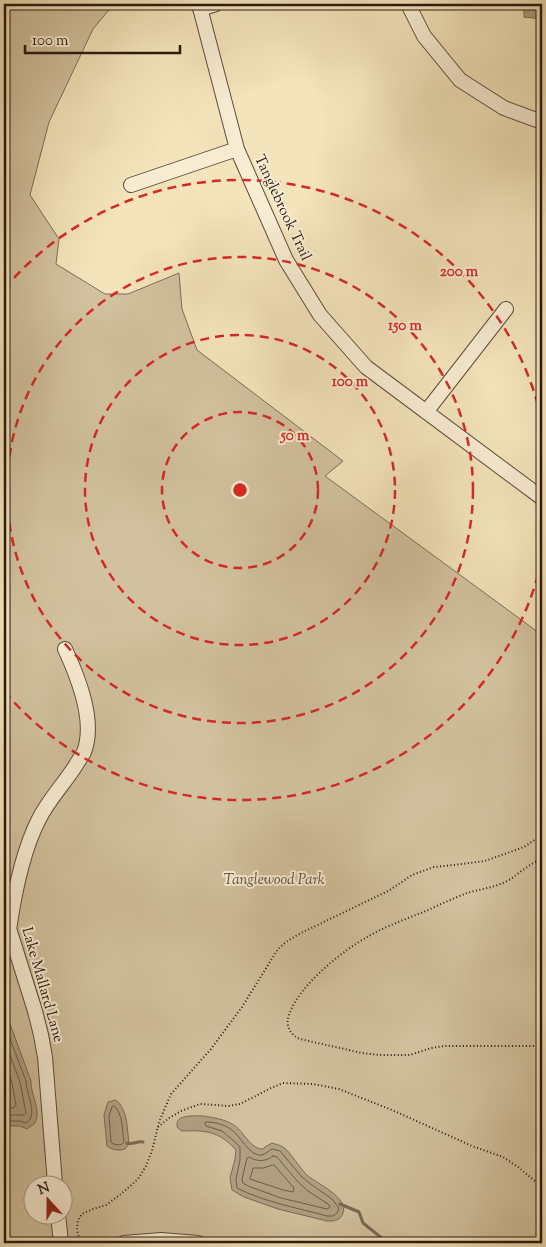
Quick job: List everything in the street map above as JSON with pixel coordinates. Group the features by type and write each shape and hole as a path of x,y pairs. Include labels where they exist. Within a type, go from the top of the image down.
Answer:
{"street":[{"path":"199,6 216,4"},
{"path":"408,4 424,36 460,80 504,108 542,122"},
{"name":"Tanglebrook Trail","path":"199,6 237,149 286,260 320,315 366,366 542,498"},
{"path":"131,185 237,149"},
{"path":"426,412 506,309"},
{"path":"10,930 13,906 34,828 55,792 75,767 84,751 88,721 83,696 65,649"},
{"name":"Lake Mallard Lane","path":"4,914 41,1035 45,1057 54,1174"},
{"path":"59,1224 61,1243"},
{"path":"124,1243 160,1240 198,1243"}],"path":[{"path":"80,1243 77,1229 78,1220 82,1214 106,1205 138,1179 146,1166 171,1094 211,1049 242,1007 278,948 298,934 390,890 412,875 434,867 485,861 524,847 542,834"},
{"path":"542,858 525,868 509,881 484,890 468,893 391,925 368,937 344,953 307,985 294,1002 287,1024 294,1036 300,1039 379,1055 410,1055 444,1046 542,1046"},
{"path":"158,1127 169,1118 200,1104 228,1106 240,1104 284,1083 313,1084 339,1089 392,1110 472,1146 503,1157 542,1187"}],"green space":[{"name":"Tanglewood Park","path":"4,4 114,4 93,29 49,122 30,195 59,239 56,264 105,294 128,294 179,273 182,309 197,350 343,461 325,476 542,635 542,1243 4,1243"}],"water":[{"path":"524,4 542,4 542,19 524,17"},
{"path":"4,1013 10,1024 31,1081 37,1109 34,1124 27,1129 20,1126 4,1126"},
{"path":"116,1100 125,1114 129,1144 125,1149 120,1150 107,1146 104,1115 108,1102"},
{"path":"204,1116 232,1124 240,1130 250,1143 258,1148 263,1149 272,1143 283,1147 308,1176 337,1197 344,1207 342,1216 336,1220 327,1221 278,1209 244,1197 232,1190 230,1178 236,1150 218,1135 198,1131 182,1131 177,1127 178,1121 184,1117"}],"waterway":[{"path":"127,1143 143,1142"},
{"path":"340,1204 359,1212 363,1223 388,1243"}]}
